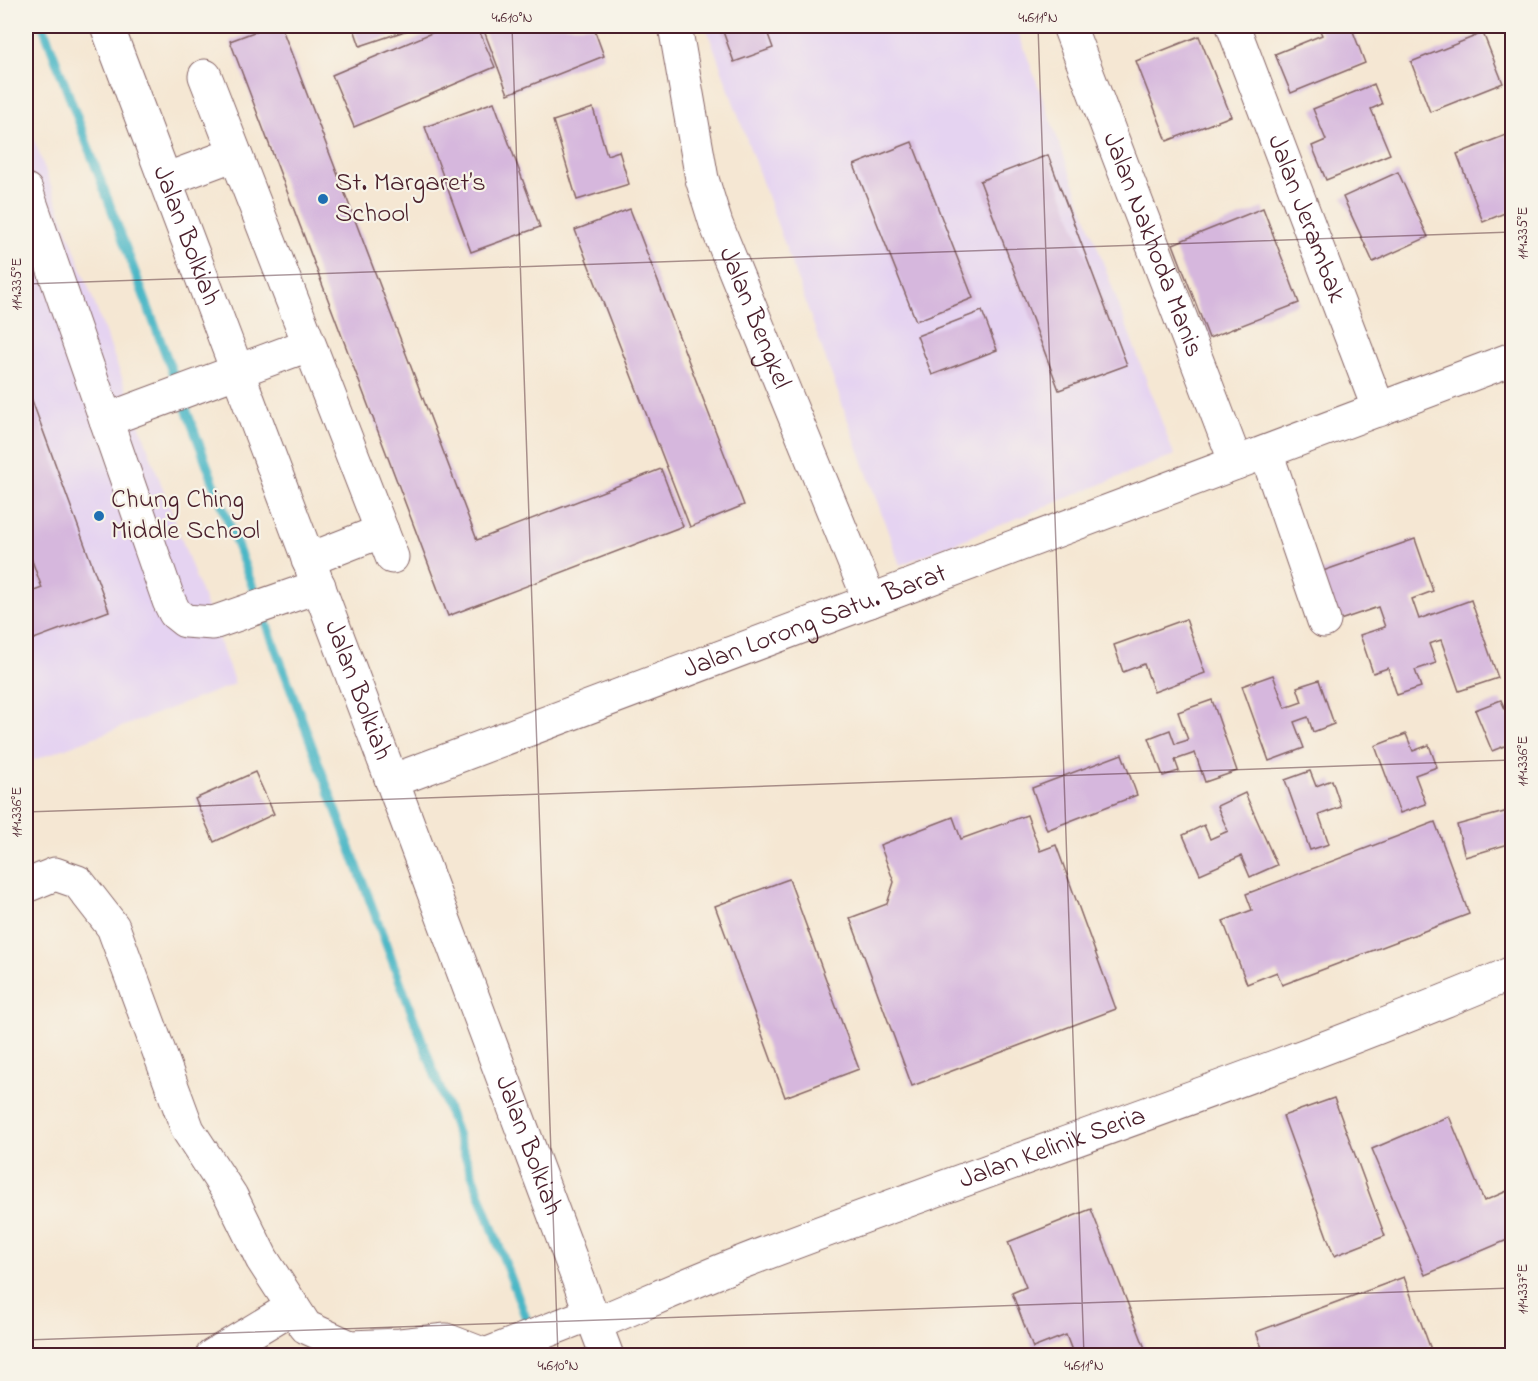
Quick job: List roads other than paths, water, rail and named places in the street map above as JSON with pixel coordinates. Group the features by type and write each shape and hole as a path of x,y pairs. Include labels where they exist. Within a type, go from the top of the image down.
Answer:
{"street":[{"name":"Jalan Bolkiah","path":"106,26 314,573 607,1356"},
{"name":"Jalan Bengkel","path":"675,26 702,180 716,224 870,601"},
{"name":"Jalan Nakhoda Manis","path":"1069,26 1236,463"},
{"name":"Jalan Jerambak","path":"1233,26 1379,410"},
{"path":"26,190 175,613 185,621 213,623 259,607 314,573 387,544 205,76"},
{"path":"165,180 235,154"},
{"path":"106,420 308,345"},
{"name":"Jalan Lorong Satu. Barat","path":"392,781 1512,359"},
{"path":"1266,452 1324,621"},
{"name":"Jalan Kelinik Seria","path":"26,886 55,874 78,882 113,927 188,1130 231,1196 262,1259 306,1327 350,1347 446,1340 485,1355 553,1328 593,1319 1216,1088 1439,1004 1512,973"},
{"path":"212,1356 293,1307"}],"waterway":[{"path":"43,26 540,1356"}],"place":[{"name":"St. Margaret’s School","path":"323,199"},
{"name":"Chung Ching Middle School","path":"99,516"}]}
